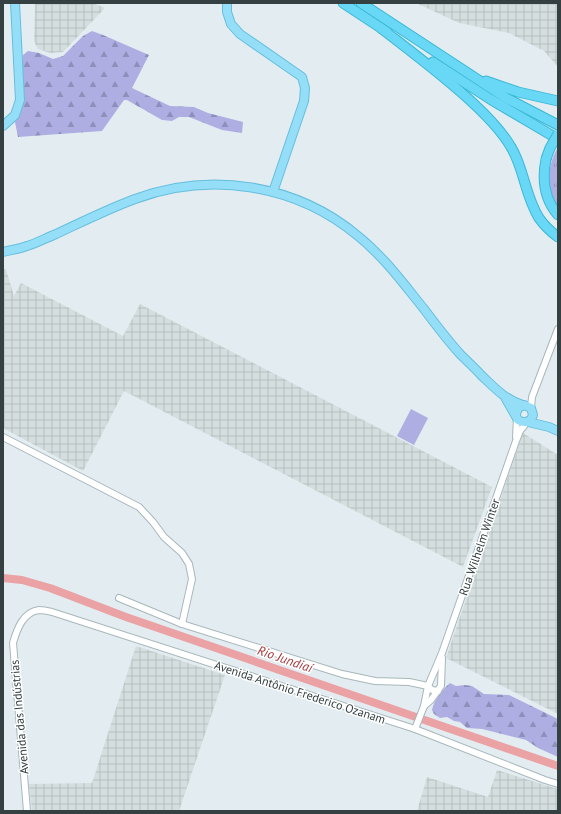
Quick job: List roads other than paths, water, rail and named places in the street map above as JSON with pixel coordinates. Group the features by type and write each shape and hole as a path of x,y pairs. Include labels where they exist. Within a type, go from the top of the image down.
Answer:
{"highway":[{"path":"343,3 490,99 558,139"},
{"path":"361,3 506,98 558,125"},
{"path":"382,29 446,79 496,126 511,147 539,218 558,237"},
{"path":"440,56 456,62 484,80 500,87 558,101"},
{"path":"558,134 550,148 546,159 544,172 545,190 558,215"}],"main road":[{"path":"3,126 14,115 20,100 15,3"},
{"path":"227,3 227,12 231,24 240,34 302,77 305,88 304,101 273,192"},
{"path":"4,251 28,246 136,198 184,186 210,184 262,188 316,208 337,220 362,240 391,267 461,355 505,397 515,403 527,407 549,427"},
{"path":"505,397 516,416 521,421 549,427 558,431"},
{"path":"516,416 518,408 527,407"},
{"path":"527,407 532,418 528,422"}],"street":[{"path":"527,407 558,329"},
{"name":"Rua Wilhelm Winter","path":"516,416 516,440"},
{"name":"Rua Wilhelm Winter","path":"432,677 442,653 516,440 520,431 528,422"},
{"path":"3,437 139,507 164,537 182,553 189,564 192,579 182,624"},
{"path":"119,598 182,624 342,674 375,681 409,682 428,686 432,690 438,691"},
{"name":"Avenida Antônio Frederico Ozanam","path":"38,610 52,612 416,726 558,784"},
{"name":"Avenida das Indústrias","path":"27,811 13,643 16,631 24,618 38,610"},
{"path":"423,707 441,686 442,653"},
{"path":"416,726 432,677 435,676 442,681"}],"waterway":[{"name":"Rio Jundiaí","path":"3,578 22,580 50,588 126,617 558,766"}]}
